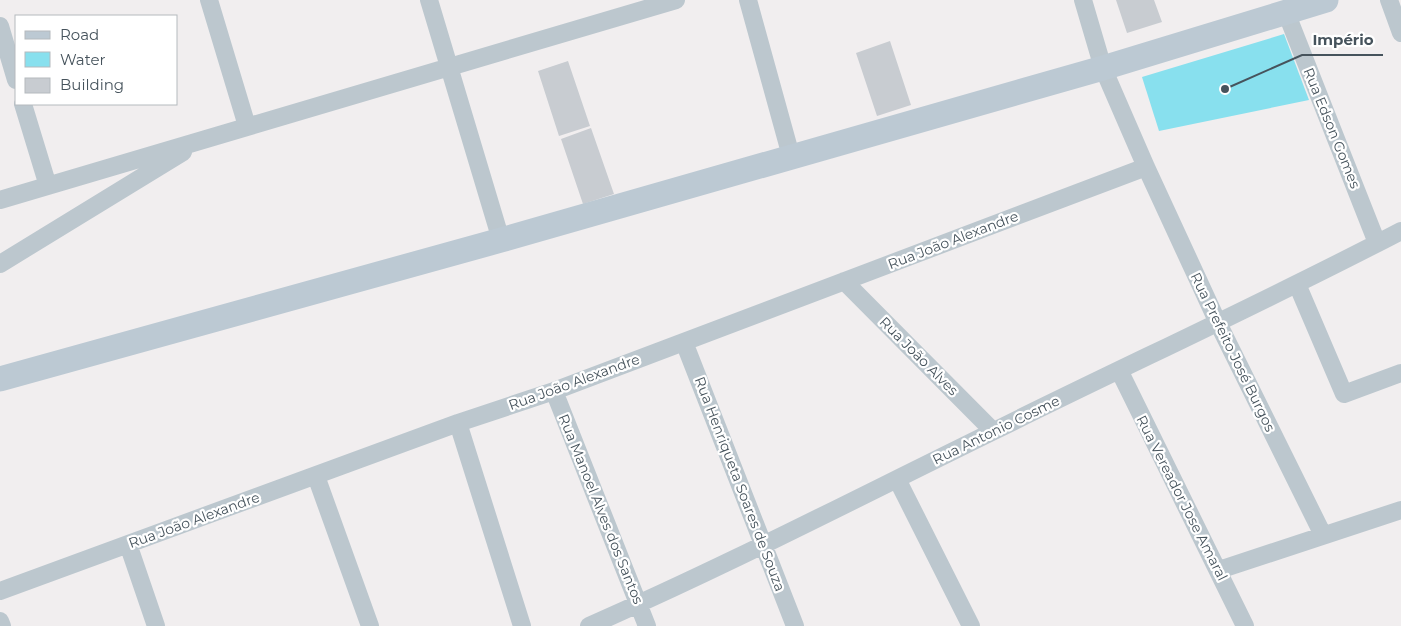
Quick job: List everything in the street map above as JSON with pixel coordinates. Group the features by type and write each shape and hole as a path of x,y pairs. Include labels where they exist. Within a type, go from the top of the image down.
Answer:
{"street":[{"path":"209,0 247,126"},
{"path":"429,0 501,240"},
{"path":"0,200 449,66 632,6 676,0"},
{"path":"748,0 791,156"},
{"name":"Rua Prefeito José Burgos","path":"1083,0 1103,68 1146,167 1218,323 1323,535"},
{"path":"0,379 501,240 1103,68 1326,0"},
{"path":"1389,0 1401,33"},
{"name":"Rua Edson Gomes","path":"1286,12 1378,243"},
{"path":"0,26 15,77"},
{"path":"23,105 48,186"},
{"path":"0,264 205,138"},
{"name":"Rua João Alexandre","path":"0,591 458,423 554,391 1146,167"},
{"name":"Rua Antonio Cosme","path":"589,626 764,545 993,431 1298,284 1401,231"},
{"name":"Rua João Alves","path":"844,282 993,431"},
{"path":"1298,284 1344,394 1401,374"},
{"name":"Rua Henriqueta Soares de Souza","path":"684,342 795,626"},
{"name":"Rua Vereador Jose Amaral","path":"1118,370 1219,570 1245,626"},
{"name":"Rua Manoel Alves dos Santos","path":"554,391 647,626"},
{"path":"458,423 522,626"},
{"path":"316,476 370,626"},
{"path":"897,479 971,626"},
{"path":"1219,570 1401,510"},
{"path":"128,544 156,626"},
{"path":"0,620 2,626"}],"water":[{"path":"1284,34 1309,100 1159,131 1142,77"}],"building":[{"path":"1116,0 1154,0 1162,22 1127,33"},
{"path":"890,41 911,105 877,116 856,53"},
{"path":"568,61 590,126 559,136 538,71"},
{"path":"591,128 614,194 583,204 561,139"}],"place":[{"name":"Império","path":"1225,89"}]}
